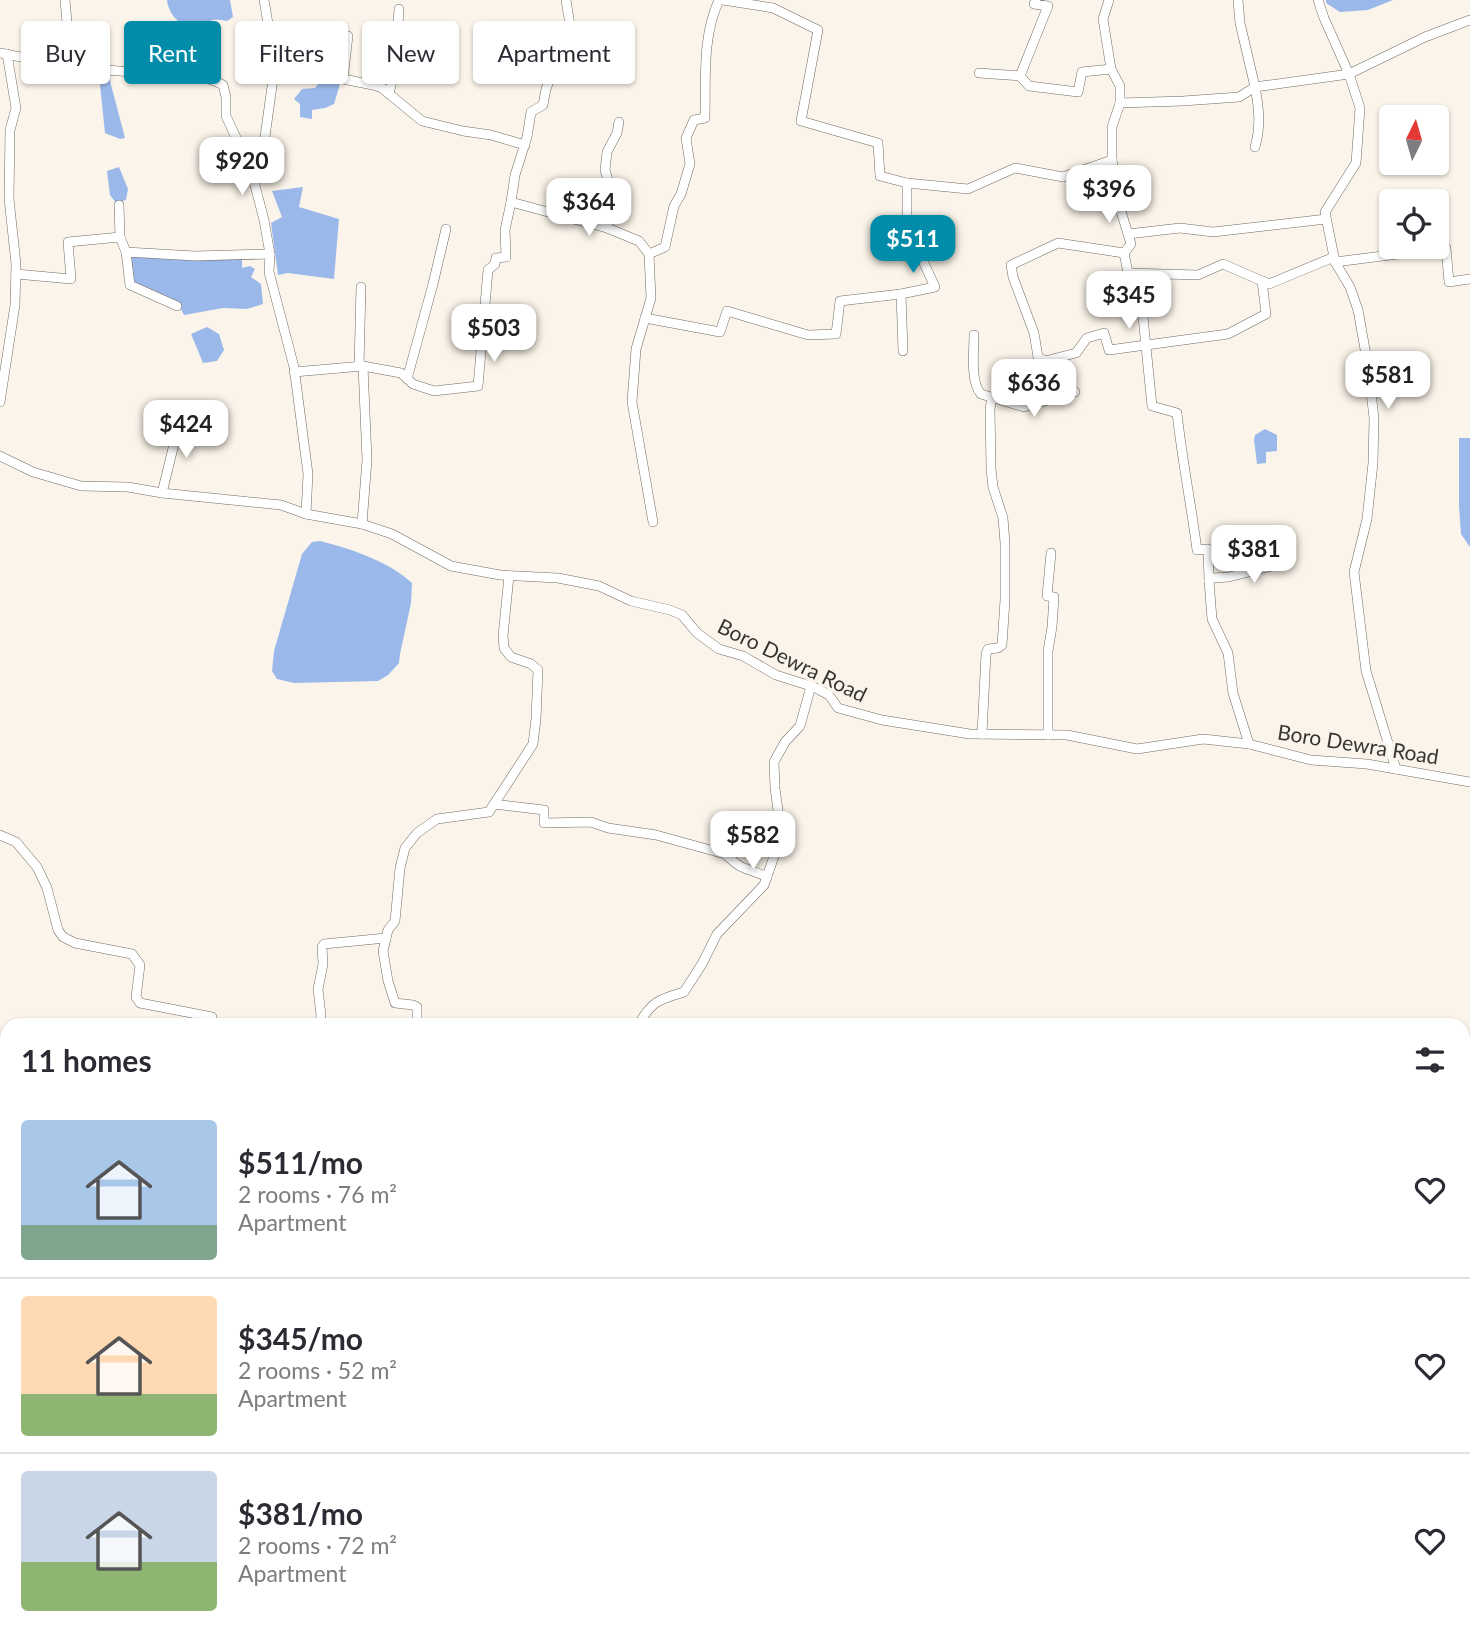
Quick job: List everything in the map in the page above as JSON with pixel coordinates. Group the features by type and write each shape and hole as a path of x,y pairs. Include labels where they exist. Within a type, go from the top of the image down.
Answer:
{"street":[{"path":"65,0 67,21"},
{"path":"264,0 268,21"},
{"path":"295,372 361,366 401,373 413,384 434,391 478,386 488,270 495,264 496,258 506,257 505,230 515,175 525,145 531,113 543,105 555,65 568,61 571,30 566,0"},
{"path":"649,254 665,247 674,206 681,194 690,164 686,138 694,120 705,118 706,53 712,15 721,0 773,8 818,30 801,121 878,144 880,176 907,183 968,189 1015,168 1063,177 1112,160"},
{"path":"1020,76 1048,6 1034,4 1036,0"},
{"path":"1109,0 1102,19 1111,69 1120,86 1120,103 1112,127 1112,160 1120,208 1131,244 1124,253 1143,317 1152,406 1177,413 1197,550 1208,550 1212,619 1228,653 1233,693 1250,744"},
{"path":"1238,0 1240,23 1259,106 1259,132 1255,147"},
{"path":"1318,0 1360,108 1356,163 1325,212 1335,260 1350,287 1358,310 1368,366 1374,418 1373,463 1367,519 1354,572 1366,671 1396,769"},
{"path":"389,94 396,68 399,9"},
{"path":"1120,103 1239,97 1255,87 1349,74 1425,37 1470,20"},
{"path":"0,401 15,305 16,274 9,199 10,130 16,108 4,54"},
{"path":"979,73 1020,76 1029,86 1077,92 1082,72 1111,69"},
{"path":"110,70 204,78 223,85 226,116 251,170 264,220 270,254 269,272 295,372 309,474 306,514"},
{"path":"348,80 382,88 422,121 525,145"},
{"path":"251,170 263,151 272,84"},
{"path":"607,228 613,196 605,170 607,152 617,133 619,122"},
{"path":"645,318 720,332 727,312 808,335 836,334 840,301 935,287 907,218 907,183"},
{"path":"511,202 607,228 639,241 649,254 651,299 636,349 632,402 653,522"},
{"path":"118,205 120,237 126,253 130,285 177,306"},
{"path":"1128,234 1180,228 1213,232 1326,219"},
{"path":"407,379 446,229"},
{"path":"16,274 71,279 68,242 120,237"},
{"path":"1124,253 1058,243 1011,265 1034,333 1038,357 1045,361 1076,353 1087,338 1104,333 1109,350 1228,334 1266,314 1262,281"},
{"path":"1128,272 1198,275 1223,264 1269,284 1335,260 1446,248 1449,282 1470,279"},
{"path":"126,253 195,256 270,254"},
{"path":"361,287 361,366 368,460 362,524"},
{"path":"901,294 903,351"},
{"path":"974,335 975,379 977,390 981,394 1024,407 1075,392"},
{"path":"1042,401 1045,361"},
{"path":"982,734 986,653 988,649 1002,645 1005,600 1003,518 993,487 991,469 992,398"},
{"path":"162,493 175,440 176,423"},
{"name":"Boro Dewra Road","path":"0,456 33,472 82,486 128,487 281,505 306,514 362,524 392,534 451,566 499,575 558,578 599,586 631,601 682,615 697,633 719,649 743,656 776,675 811,686 829,695 838,708 858,714 928,728 982,734 1067,735 1137,749 1203,739 1250,744 1311,760 1367,764 1470,782"},
{"path":"1048,735 1048,651 1054,597 1047,596 1051,553"},
{"path":"1209,581 1287,562"},
{"path":"417,1018 417,1007 395,1003 383,951 388,930 395,921 400,868 405,848 417,833 437,819 489,812 533,744 538,670 531,664 511,657 504,648 509,576"},
{"path":"642,1018 657,1000 684,992 717,934 764,885 779,842 774,762 785,743 800,726 811,686"},
{"path":"494,804 544,810 544,822 592,822 608,828 656,835 725,854 745,869 752,869 767,877"},
{"path":"0,835 16,842 37,867 47,888 58,930 63,937 75,943 132,954 140,965 136,997 140,1003 212,1017"},
{"path":"321,1018 318,989 324,944 386,938"}],"water":[{"path":"167,0 230,0 233,17 227,21 178,21"},
{"path":"1326,0 1393,0 1368,10 1340,12 1326,3"},
{"path":"110,81 125,138 120,139 105,133 100,84 110,84"},
{"path":"318,84 340,84 334,104 312,110 312,119 300,117 300,104 294,99 302,89 315,88"},
{"path":"119,167 128,189 126,200 116,203 110,195 107,171"},
{"path":"303,187 299,207 339,219 334,279 288,273 278,275 271,223 282,217 272,191"},
{"path":"128,255 242,258 242,268 250,266 255,269 251,277 261,284 263,304 247,309 223,308 184,315 179,305 133,284"},
{"path":"207,327 219,334 224,350 217,361 203,363 191,334"},
{"path":"1265,429 1277,435 1277,451 1266,452 1266,463 1257,464 1255,435"},
{"path":"1459,438 1470,438 1470,547 1461,534"},
{"path":"320,541 381,562 412,583 411,603 399,663 378,681 294,683 277,679 272,671 274,651 302,554 312,542"}]}
